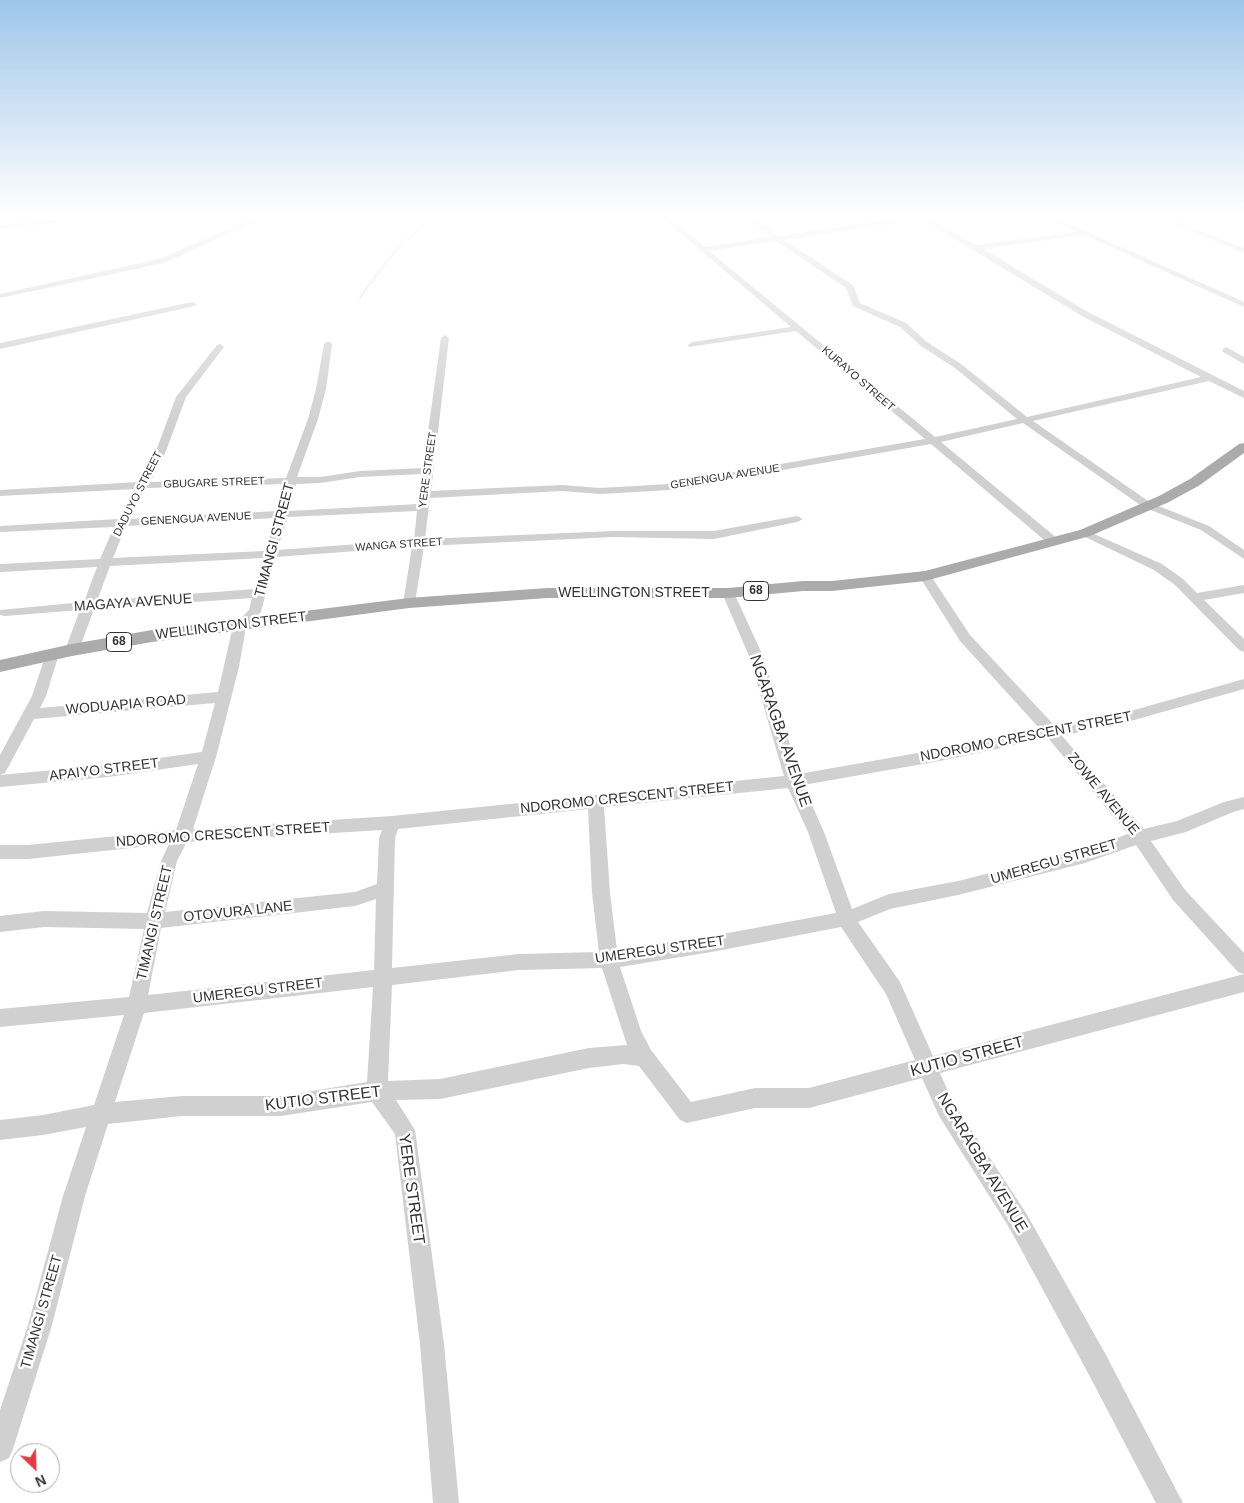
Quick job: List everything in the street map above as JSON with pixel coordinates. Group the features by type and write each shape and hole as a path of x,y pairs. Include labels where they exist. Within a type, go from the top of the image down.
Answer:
{"main road":[{"name":"WELLINGTON STREET","path":"0,666 72,650 152,636 409,603 547,593 728,593 803,586 832,586 925,576 1085,534 1195,482 1244,448"}],"street":[{"path":"0,296 50,285"},
{"name":"KURAYO STREET","path":"748,285 1054,542"},
{"path":"847,285 850,287 856,304 903,326 924,344 958,366 1026,421 1147,505 1205,528 1244,555"},
{"path":"1040,285 1085,314 1244,395"},
{"path":"1198,285 1232,298 1244,305"},
{"path":"0,346 192,304"},
{"path":"692,345 798,328"},
{"name":"YERE STREET","path":"409,603 426,495 427,471 437,410 445,338"},
{"name":"TIMANGI STREET","path":"0,1449 40,1325 74,1196 137,1005 154,921 169,861 182,836 208,757 232,667 240,626 255,612 291,480 313,419 321,389 328,344"},
{"name":"DADUYO STREET","path":"72,650 87,607 122,522 161,451 181,397 220,347"},
{"path":"1226,350 1244,361"},
{"name":"GENENGUA AVENUE","path":"426,495 562,488 600,491 688,486 700,481 933,441 1208,378"},
{"name":"GBUGARE STREET","path":"0,493 142,485 320,480 360,474 427,471"},
{"name":"GENENGUA AVENUE","path":"0,529 423,507"},
{"name":"WANGA STREET","path":"0,568 270,554 419,543 614,534 714,535 796,519"},
{"path":"1085,534 1158,567 1196,597 1244,647"},
{"name":"ZOWE AVENUE","path":"925,576 965,638 1052,733 1140,837 1179,895 1244,966"},
{"path":"1196,597 1244,589"},
{"name":"MAGAYA AVENUE","path":"5,612 260,593"},
{"name":"NGARAGBA AVENUE","path":"728,593 756,656 794,781 816,832 848,918 848,924 893,988 946,1109 1022,1229 1170,1503"},
{"path":"0,769 39,696 52,654"},
{"name":"NDOROMO CRESCENT STREET","path":"0,852 28,852 182,836 392,822 794,781 1052,733 1127,717 1244,684"},
{"name":"WODUAPIA ROAD","path":"29,714 224,697"},
{"name":"APAIYO STREET","path":"0,781 108,771 208,757"},
{"path":"596,802 601,893 609,960 632,1034 644,1057"},
{"name":"UMEREGU STREET","path":"0,1018 137,1005 519,962 609,960 717,943 848,918 889,902 958,888 1085,856 1140,837 1180,827 1230,806 1244,803"},
{"path":"377,1091 387,838 392,822"},
{"name":"OTOVURA LANE","path":"0,924 44,919 154,921 355,899 385,888"},
{"name":"KUTIO STREET","path":"0,1130 43,1125 102,1114 182,1106 228,1108 281,1106 377,1091 440,1089 589,1058 623,1054 644,1057 687,1113 755,1098 809,1098 1244,983"},
{"name":"YERE STREET","path":"377,1091 405,1130 432,1344 446,1503"}],"waterway":[{"path":"360,298 369,285"}]}
